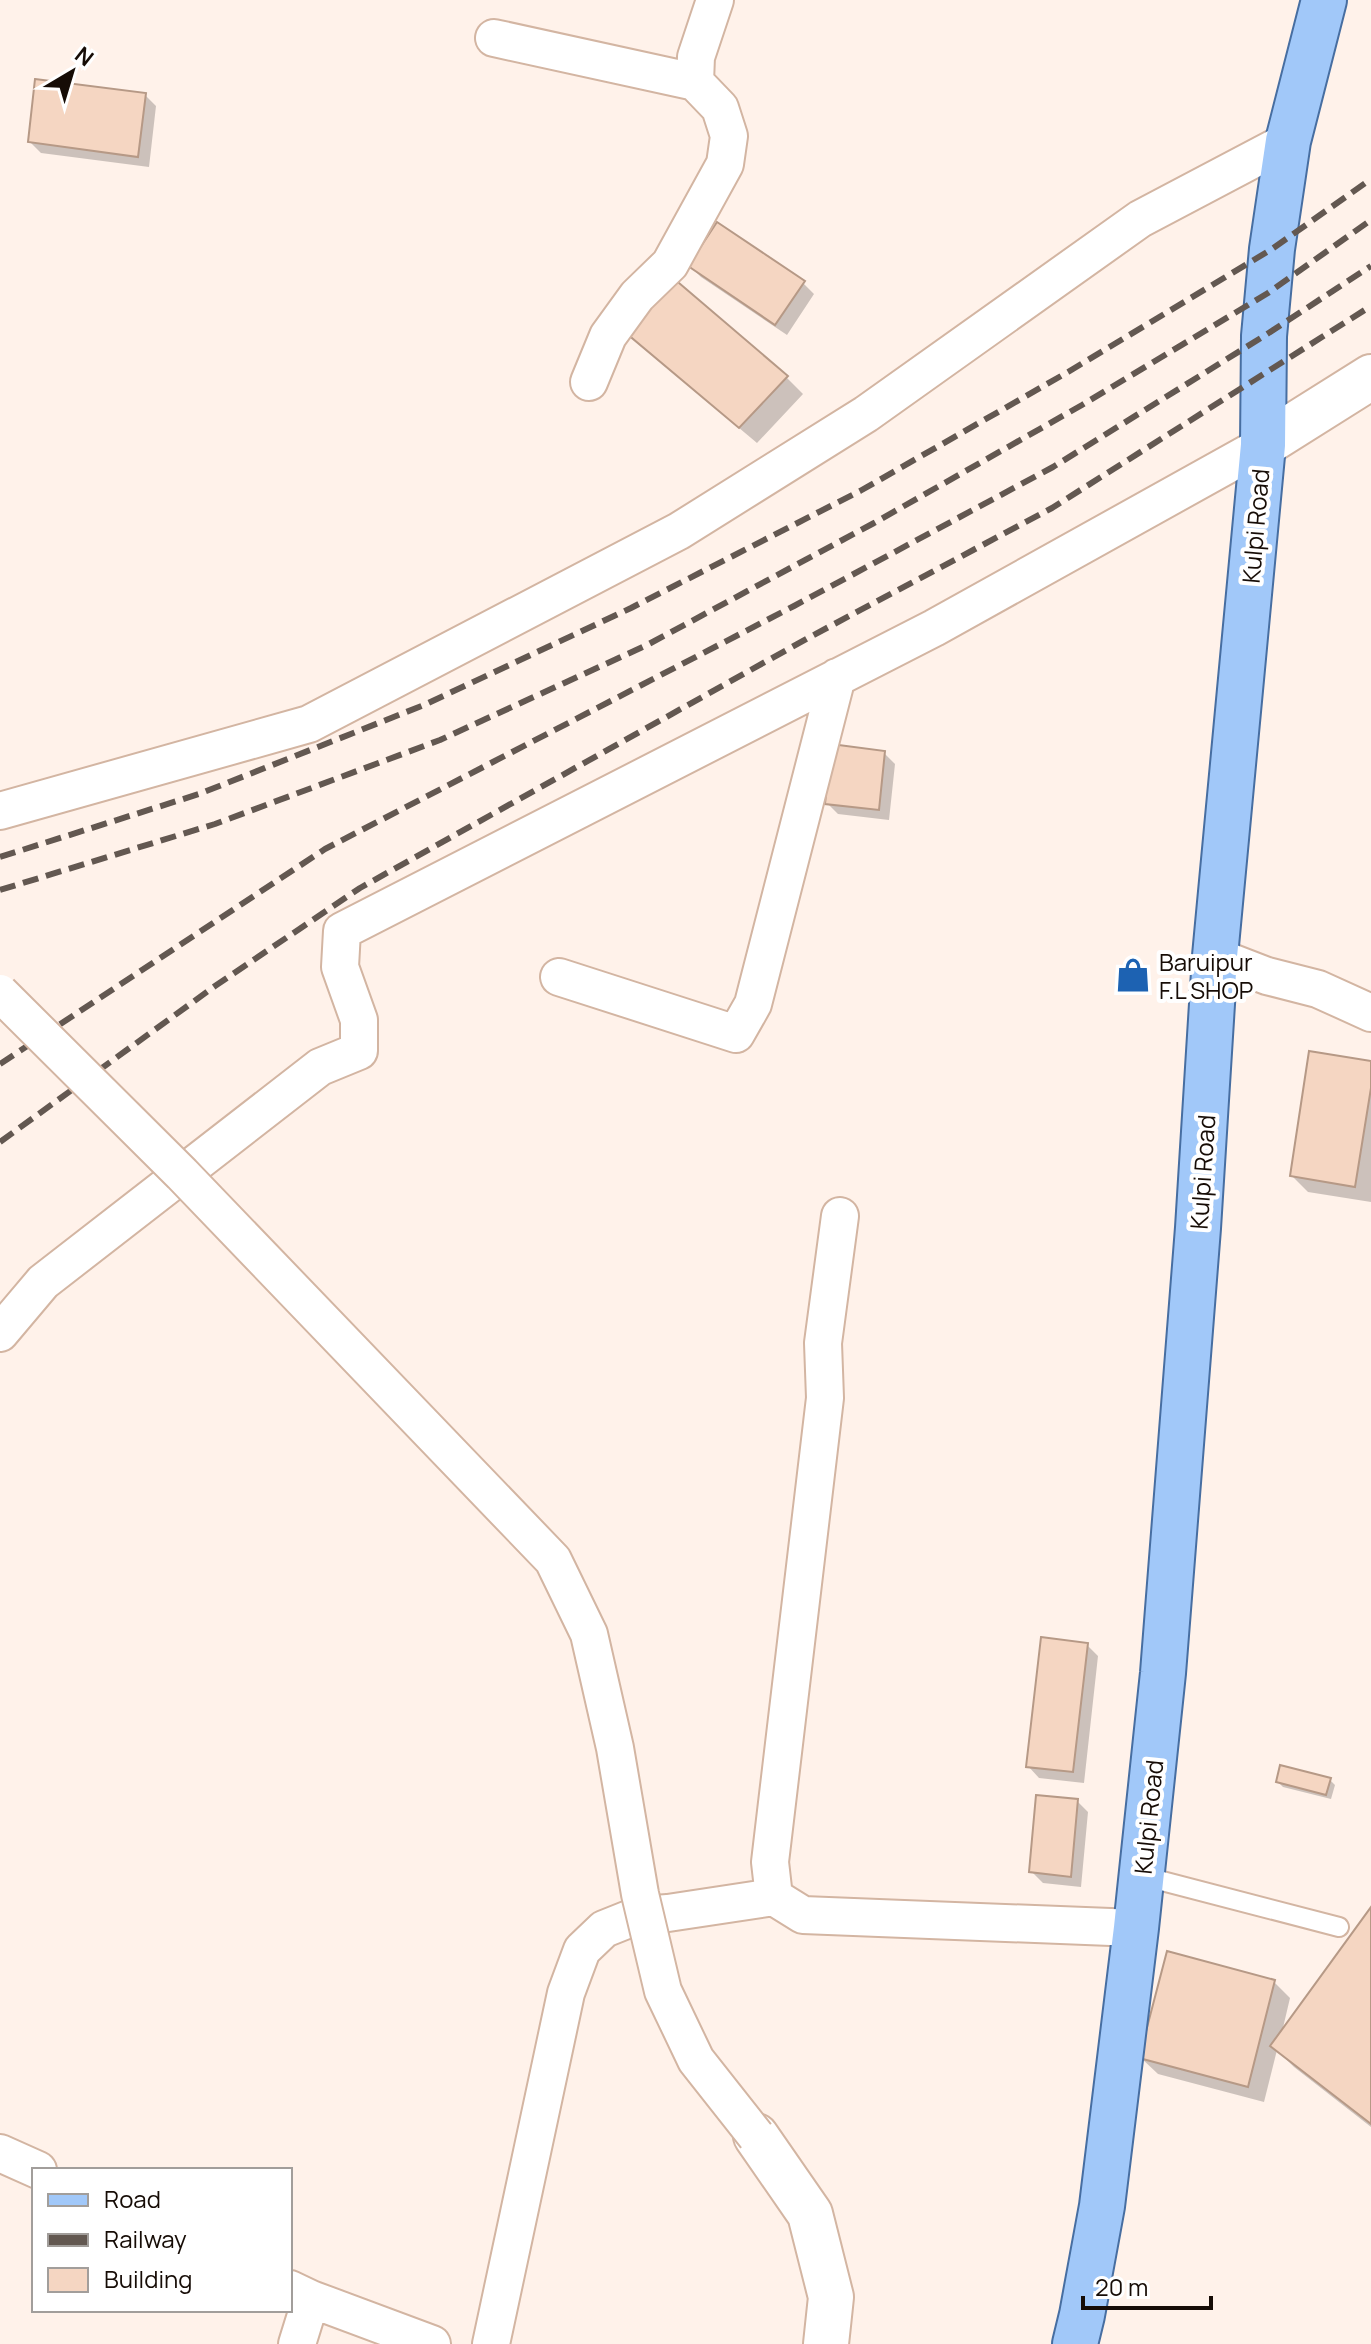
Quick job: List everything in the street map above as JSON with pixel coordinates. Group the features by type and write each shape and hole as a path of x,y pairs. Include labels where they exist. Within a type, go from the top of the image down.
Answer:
{"main road":[{"name":"Kulpi Road","path":"1075,2344 1102,2206 1136,1928 1131,1873 1163,1673 1198,1228 1215,956 1263,445 1264,336 1272,249 1288,141 1324,0"}],"street":[{"path":"695,82 696,57 715,0"},
{"path":"494,38 695,82 720,108 729,136 725,164 670,264 637,296 608,336 589,382"},
{"path":"0,811 309,724 679,531 866,414 1140,219 1288,141"},
{"path":"0,1333 43,1282 320,1067 359,1051 359,1020 340,967 342,931 934,628 1263,445 1371,377"},
{"path":"559,977 736,1034 753,1004 837,677"},
{"path":"1215,956 1267,976 1318,989 1371,1013"},
{"path":"0,993 182,1174 553,1560 589,1634 615,1748 640,1894 663,1991 696,2060 756,2136 810,2214 831,2297 826,2344"},
{"path":"774,1897 770,1862 825,1398 823,1343 840,1216"},
{"path":"491,2344 566,1993 582,1950 604,1929 639,1915 774,1897 803,1915 1136,1928"},
{"path":"0,2153 34,2168"},
{"path":"297,2344 301,2294 432,2344"}],"lane":[{"path":"1131,1873 1339,1927"}],"building":[{"path":"35,79 146,93 138,157 28,142"},
{"path":"717,222 805,281 775,325 688,266"},
{"path":"672,277 788,376 739,428 626,333"},
{"path":"831,744 885,751 879,810 825,804"},
{"path":"1309,1051 1371,1061 1371,1088 1355,1187 1290,1176"},
{"path":"1041,1637 1088,1643 1073,1772 1026,1767"},
{"path":"1280,1765 1331,1778 1326,1795 1276,1782"},
{"path":"1036,1795 1078,1799 1071,1877 1029,1872"},
{"path":"1371,1907 1371,2124 1270,2046"},
{"path":"1167,1951 1275,1980 1248,2087 1139,2058"}],"railway":[{"path":"0,857 199,794 424,705 631,608 860,491 1068,372 1272,249 1371,179"},
{"path":"0,890 215,824 440,740 647,645 874,523 1082,405 1268,293 1371,220"},
{"path":"0,1064 325,849 794,606 1053,467 1371,266"},
{"path":"0,1142 215,986 360,888 808,638 1052,508 1371,306"}],"place":[{"name":"Baruipur F.L SHOP","path":"1133,975"}]}
